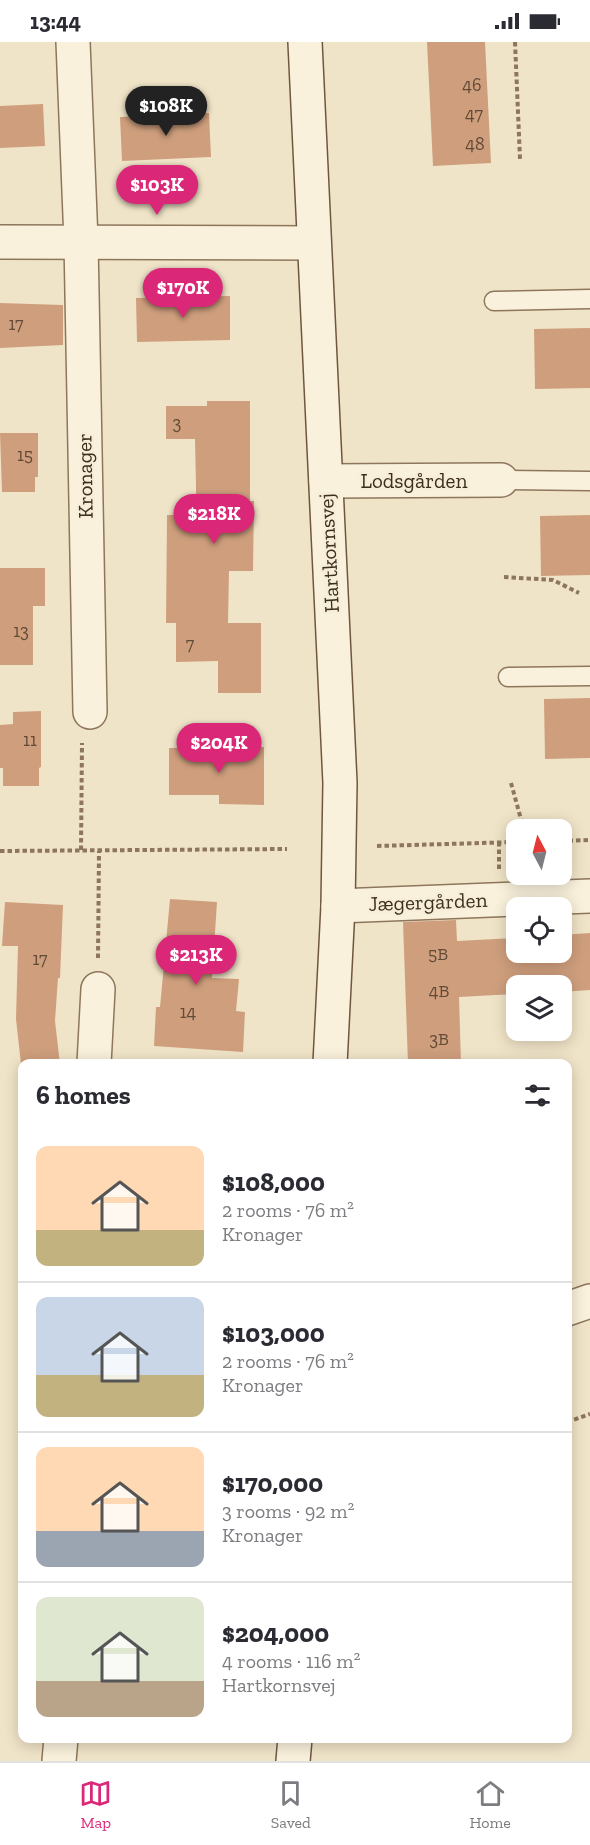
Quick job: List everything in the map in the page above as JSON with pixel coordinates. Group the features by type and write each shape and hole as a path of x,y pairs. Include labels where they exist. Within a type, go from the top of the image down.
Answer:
{"street":[{"name":"Kronager","path":"73,42 81,241 90,712"},
{"name":"Hartkornsvej","path":"305,42 340,783 338,906 330,1059"},
{"path":"0,242 314,243"},
{"name":"Lodsgården","path":"326,481 501,480"},
{"name":"Jægergården","path":"338,906 590,896"},
{"path":"94,1059 98,989"},
{"path":"572,1308 590,1301"},
{"path":"59,1761 61,1743"},
{"path":"294,1761 295,1743"}],"lane":[{"path":"494,301 590,299"},
{"path":"501,480 590,481"},
{"path":"508,677 590,676"}],"path":[{"path":"516,42 520,159"},
{"path":"504,577 553,580 579,593"},
{"path":"81,850 82,726 90,712"},
{"path":"511,783 521,819"},
{"path":"572,841 590,840"},
{"path":"377,846 506,842"},
{"path":"0,851 287,849"},
{"path":"98,989 99,851"},
{"path":"572,1420 590,1414"}],"building":[{"path":"427,42 485,42 491,163 433,166"},
{"path":"43,104 45,146 0,148 0,106"},
{"path":"209,113 211,157 122,161 120,117"},
{"path":"230,296 230,340 137,342 136,298"},
{"path":"0,303 63,305 63,345 0,348"},
{"path":"590,328 590,388 535,389 534,329"},
{"path":"207,401 250,401 250,501 254,501 253,571 229,571 228,623 261,623 261,693 218,693 218,661 176,662 176,623 166,623 167,515 196,515 196,485 195,439 166,439 166,406 207,406"},
{"path":"0,433 38,433 38,477 35,477 35,492 2,492"},
{"path":"590,515 590,575 541,576 540,516"},
{"path":"0,568 45,568 45,606 33,606 33,665 0,665"},
{"path":"590,698 590,758 545,759 544,699"},
{"path":"41,711 39,786 3,786 3,768 0,768 0,725 13,724 13,712"},
{"path":"264,747 264,805 219,804 219,795 169,795 169,748"},
{"path":"170,899 217,902 212,978 239,979 236,1011 245,1012 243,1052 154,1046 156,1007 160,1007"},
{"path":"5,902 63,905 60,978 58,978 55,1021 59,1059 20,1059 16,1019 18,946 2,946"},
{"path":"456,920 457,941 506,939 506,963 572,963 572,934 590,933 590,990 572,991 572,975 506,975 506,995 459,997 461,1059 408,1059 403,922"}]}
